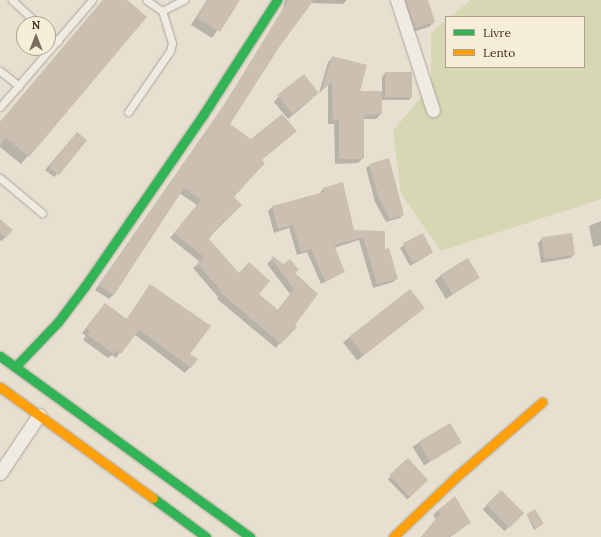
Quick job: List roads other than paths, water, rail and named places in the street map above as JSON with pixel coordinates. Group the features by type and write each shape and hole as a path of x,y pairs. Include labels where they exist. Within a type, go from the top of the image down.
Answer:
{"street":[{"path":"15,367 58,322 85,286 207,109 277,0"},
{"path":"397,0 433,110"},
{"path":"0,356 250,537"},
{"path":"0,387 206,537"},
{"path":"393,537 457,476 542,402"},
{"path":"0,473 39,415"}],"lane":[{"path":"12,0 29,16"},
{"path":"0,107 58,42 92,0"},
{"path":"128,112 170,52 172,43 162,11 146,0"},
{"path":"162,11 184,0"},
{"path":"1,74 19,86"},
{"path":"0,178 42,213"}]}
